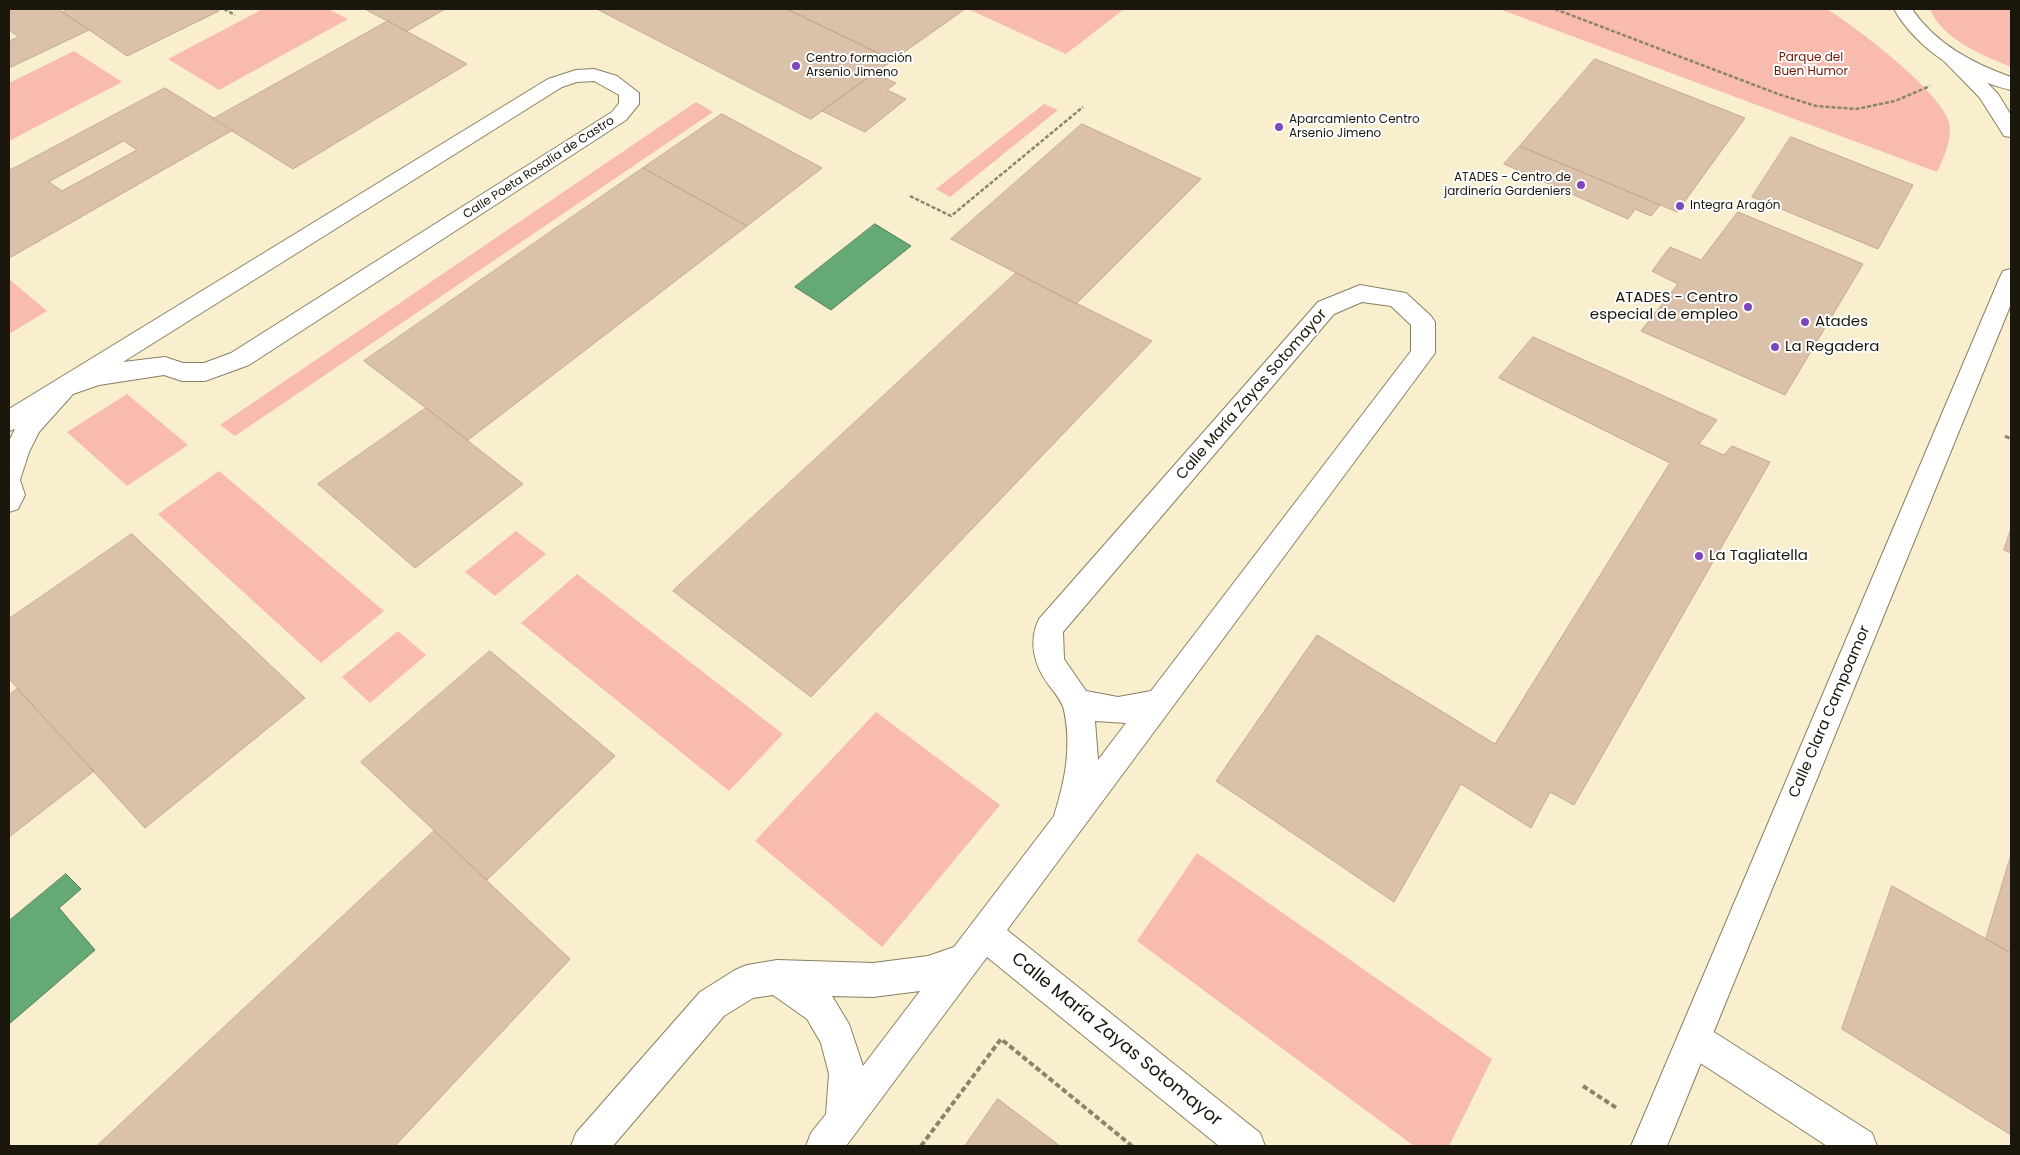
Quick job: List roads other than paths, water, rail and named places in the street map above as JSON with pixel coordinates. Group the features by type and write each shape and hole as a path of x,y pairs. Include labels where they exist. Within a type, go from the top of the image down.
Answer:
{"street":[{"path":"1892,9 1907,15 1927,40 1951,57 1979,72 2011,84"},
{"path":"1951,57 1988,94 2011,131"},
{"name":"Calle Poeta Rosalía de Castro","path":"9,420 555,83 574,76 593,74 614,80 628,93 629,104 619,116 240,359 205,372 182,372 165,366 98,376 64,387 29,426 16,452 9,476"},
{"name":"Calle Clara Campoamor","path":"1649,1146 2011,277"},
{"name":"Calle María Zayas Sotomayor","path":"834,1134 1423,353 1423,322 1398,299 1360,293 1326,308 1049,628 1046,649 1053,669 1076,700 1085,736 1084,766 1068,823"},
{"name":"Calle Poeta Rosalía de Castro","path":"165,366 164,346 169,331 181,314"},
{"path":"9,484 12,495 9,500"},
{"path":"1076,700 1100,709 1128,712 1160,701"},
{"name":"Calle María Zayas Sotomayor","path":"985,934 1247,1146"},
{"path":"589,1146 712,1004 747,982 777,977 873,980 928,974 963,961"},
{"name":"Calle María Zayas Sotomayor","path":"777,977 819,1007 837,1036 847,1074 834,1134"},
{"path":"1694,1039 1858,1146"}],"place":[{"name":"Centro formación Arsenio Jimeno","path":"796,66"},
{"name":"Aparcamiento Centro Arsenio Jimeno","path":"1279,127"},
{"name":"ATADES - Centro de jardinería Gardeniers","path":"1581,185"},
{"name":"Integra Aragón","path":"1680,206"},
{"name":"ATADES - Centro especial de empleo","path":"1748,307"},
{"name":"Atades","path":"1805,322"},
{"name":"La Regadera","path":"1775,347"},
{"name":"La Tagliatella","path":"1699,556"}],"park label":[{"name":"Parque del Buen Humor","path":"1811,65"}]}
